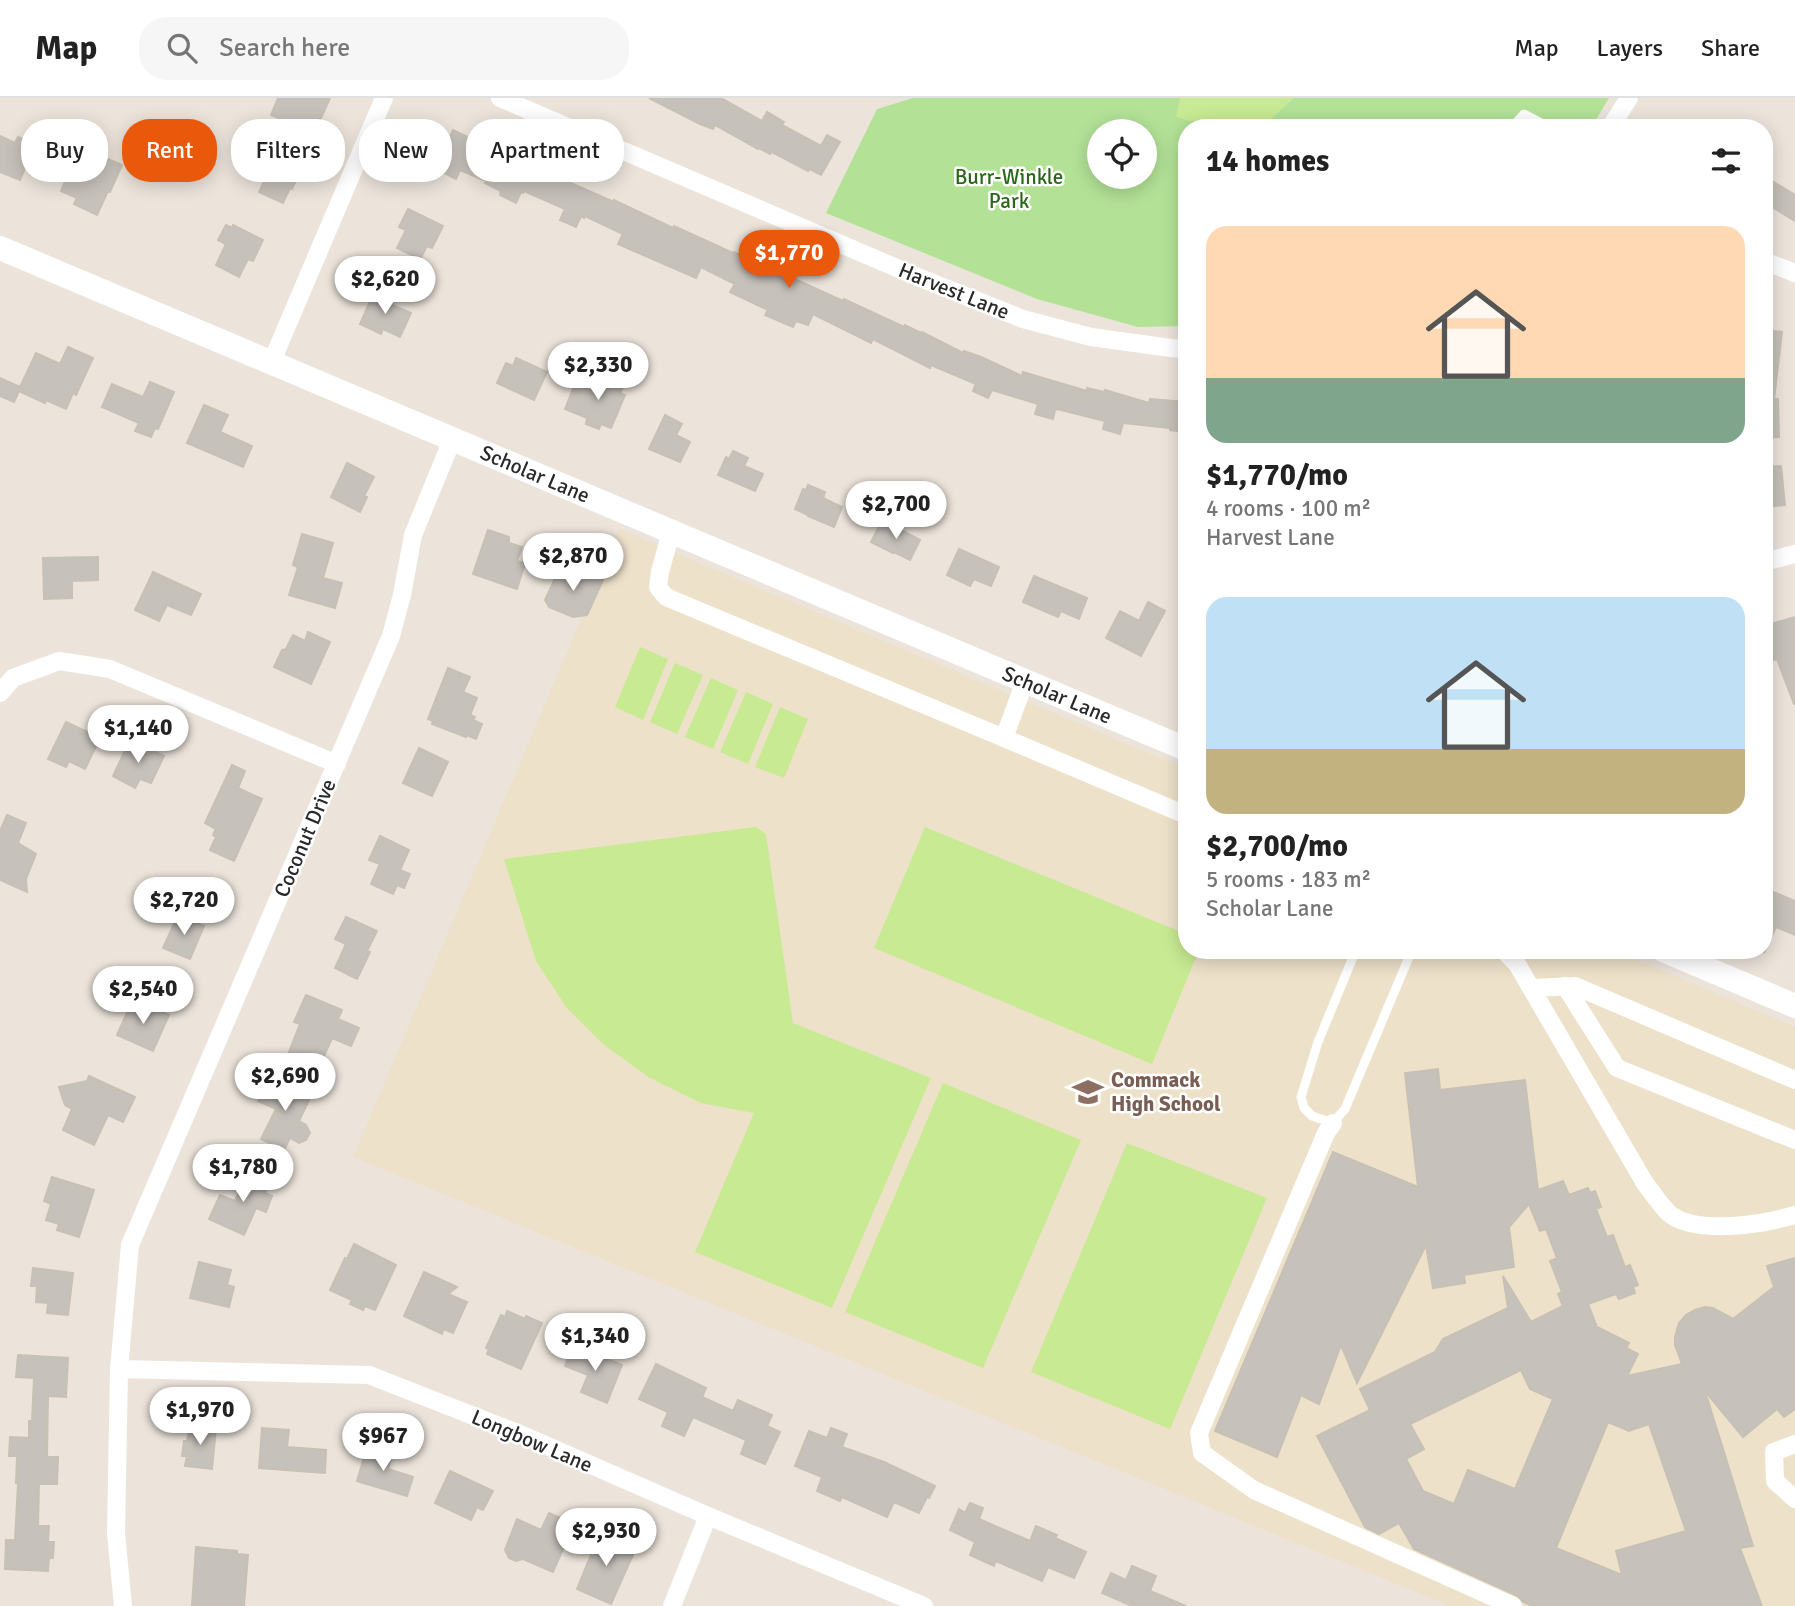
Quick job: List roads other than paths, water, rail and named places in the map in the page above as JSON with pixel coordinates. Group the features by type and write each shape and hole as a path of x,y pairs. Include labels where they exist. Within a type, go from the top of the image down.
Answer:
{"street":[{"path":"272,361 384,98"},
{"name":"Harvest Lane","path":"500,98 913,275 1023,319 1091,337 1178,348"},
{"path":"1616,119 1629,98"},
{"name":"Scholar Lane","path":"0,248 1178,746"},
{"path":"1773,264 1795,273"},
{"name":"Coconut Drive","path":"122,1606 116,1533 119,1369 130,1245 391,636 402,596 413,535 452,440"},
{"path":"671,532 658,587 666,597 1178,812"},
{"path":"1773,560 1795,554"},
{"path":"0,693 13,678 59,661 110,668 337,764"},
{"path":"1004,738 1025,681"},
{"path":"1512,959 1532,988 1646,1185 1671,1215 1693,1225 1719,1227 1778,1220 1795,1215"},
{"path":"1684,959 1795,1006"},
{"path":"1565,986 1617,1068 1795,1140"},
{"path":"1532,988 1575,986 1795,1080"},
{"path":"1333,1123 1326,1133 1199,1433 1202,1453 1254,1490 1513,1606"},
{"name":"Longbow Lane","path":"119,1369 369,1375 520,1434 924,1606"},
{"path":"1795,1444 1774,1452 1774,1481 1795,1499"},
{"path":"672,1606 708,1516"}],"lane":[{"path":"1519,119 1524,114 1534,119"},
{"path":"1352,959 1318,1042 1301,1097 1304,1108 1312,1115 1333,1123 1345,1109 1408,959"}],"place":[{"name":"Commack High School","path":"1088,1092"}],"park label":[{"name":"Burr-Winkle Park","path":"1009,189"}]}
